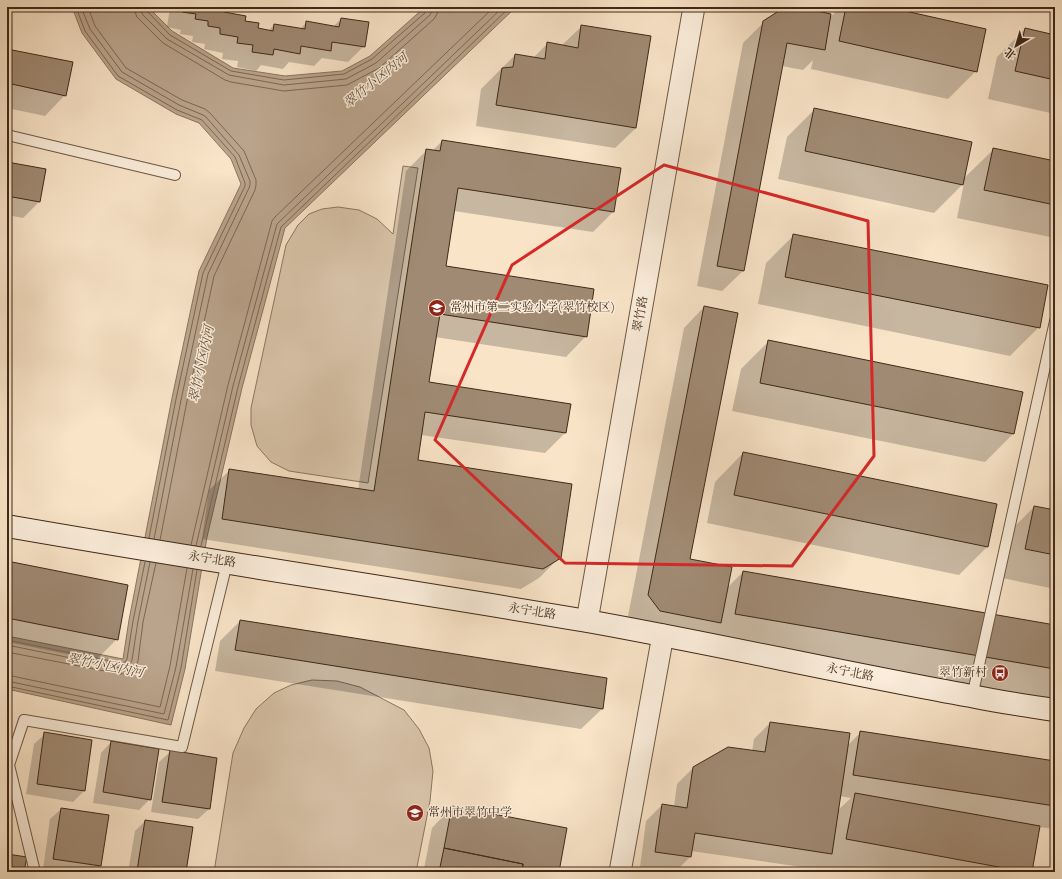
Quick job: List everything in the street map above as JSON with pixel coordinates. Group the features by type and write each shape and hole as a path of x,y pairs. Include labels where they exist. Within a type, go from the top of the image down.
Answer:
{"main road":[{"name":"永宁北路","path":"7,526 127,547 587,621 972,697 1055,710"}],"street":[{"name":"翠竹路","path":"587,621 694,7"},
{"path":"620,872 663,635"}],"lane":[{"path":"7,135 175,175"},
{"path":"972,697 1055,321"},
{"path":"35,872 9,765 24,720 182,747 222,562"}],"highlighted area":[{"path":"664,165 868,221 874,456 792,566 565,563 435,440 512,265"}],"shaded area":[{"path":"403,166 418,168 368,483 289,471 271,462 257,446 251,425 251,408 286,245 298,225 309,214 322,209 338,207 359,210 377,219 393,234"},
{"path":"312,680 337,681 360,687 404,710 419,729 429,748 433,771 430,801 416,872 214,872 233,753 244,728 256,709 274,693 291,685"}],"water":[{"name":"翠竹小区内河","path":"72,7 148,7 172,31 233,68 285,76 342,71 370,56 425,7 516,7 285,228 242,388 207,537 185,669 171,725 7,689 7,636 123,659 129,620 172,398 199,271 241,184 231,159 199,123 176,114 116,79 82,33"}],"building":[{"path":"183,7 225,7 224,12 246,16 245,21 259,23 258,28 273,31 274,24 305,29 306,21 339,27 341,18 369,22 365,47 332,42 331,51 301,46 300,54 274,49 273,55 252,52 253,45 237,43 238,37 220,34 220,28 208,26 208,21 195,19 196,14 182,12"},
{"path":"785,7 798,7 831,14 825,50 787,43 744,271 717,266 763,21"},
{"path":"846,7 887,7 986,29 977,72 839,41"},
{"path":"581,25 651,36 636,128 496,105 502,68 513,67 515,54 545,59 547,42 578,48"},
{"path":"1025,28 1055,35 1055,80 1015,71"},
{"path":"7,49 73,62 66,96 7,83"},
{"path":"814,108 972,142 963,185 805,151"},
{"path":"442,140 621,168 614,212 458,188 446,266 594,289 587,337 440,314 429,382 571,404 566,433 425,412 418,460 572,484 561,558 543,569 222,519 229,469 374,491 426,149 440,151"},
{"path":"993,148 1055,161 1055,205 984,190"},
{"path":"7,162 46,169 40,202 7,196"},
{"path":"793,234 1048,285 1040,328 785,277"},
{"path":"704,306 738,313 690,559 732,567 721,623 660,611 648,595"},
{"path":"768,340 1023,392 1014,434 760,383"},
{"path":"743,452 997,504 988,547 734,495"},
{"path":"1034,506 1055,510 1055,555 1025,549"},
{"path":"7,561 128,585 118,640 7,618"},
{"path":"743,571 1055,625 1055,669 735,614"},
{"path":"240,620 607,678 603,709 235,650"},
{"path":"770,722 850,733 832,854 695,833 691,857 655,852 662,804 687,808 693,767 728,747 765,752"},
{"path":"860,731 1055,761 1055,806 853,775"},
{"path":"44,732 92,740 85,791 37,784"},
{"path":"111,741 159,749 151,800 103,792"},
{"path":"170,750 217,758 210,809 162,802"},
{"path":"855,793 1040,826 1032,872 846,839"},
{"path":"452,806 567,828 559,872 522,872 523,864 444,848"},
{"path":"61,808 109,815 101,866 53,859"},
{"path":"145,820 193,827 186,872 137,871"},
{"path":"444,848 523,864 522,872 439,872"},
{"path":"7,854 27,857 24,872 7,872"}],"place":[{"name":"常州市第二实验小学(翠竹校区)","path":"437,308"},
{"name":"翠竹新村","path":"1000,673"},
{"name":"常州市翠竹中学","path":"415,813"}]}
